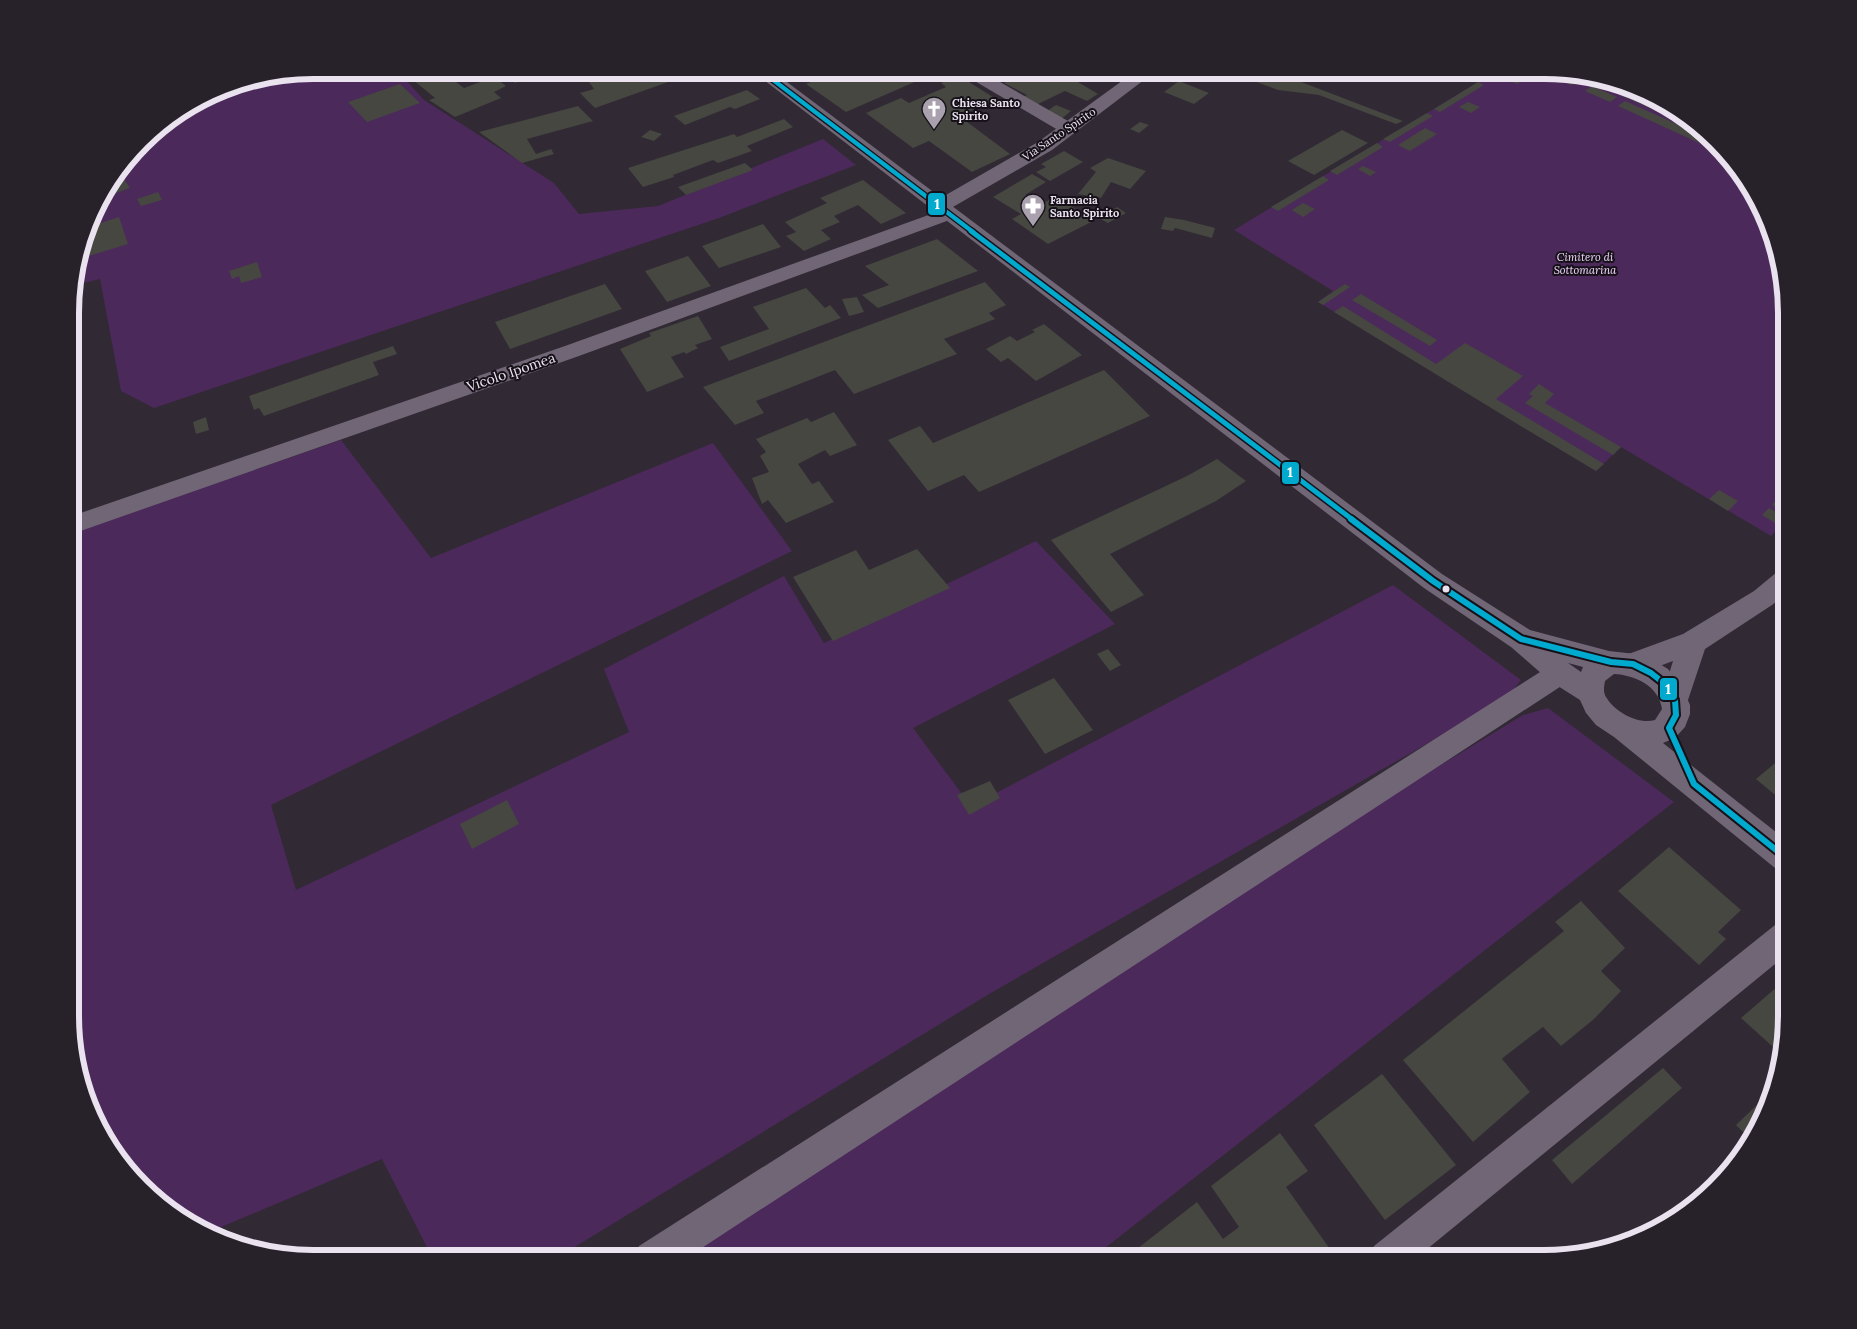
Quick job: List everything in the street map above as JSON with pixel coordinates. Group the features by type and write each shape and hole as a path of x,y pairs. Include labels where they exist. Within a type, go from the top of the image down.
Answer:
{"street":[{"path":"772,79 1432,581 1521,639 1560,673 1591,693"},
{"name":"Via Santo Spirito","path":"943,211 1045,146 1137,79"},
{"path":"1778,586 1763,598 1693,642 1599,669 1591,680 1591,693 1596,706 1607,718 1694,784 1778,852"},
{"path":"1521,639 1622,663 1650,673 1665,684 1675,700"},
{"path":"1622,728 1638,733 1657,734 1669,728 1676,715 1675,700 1693,642"},
{"path":"1669,728 1694,784"}],"lane":[{"path":"983,79 1069,129"},
{"name":"Vicolo Ipomea","path":"79,523 572,351 943,211"},
{"path":"666,1250 1560,673"},
{"path":"1398,1250 1778,942"}],"green space":[{"path":"298,79 405,79 424,100 554,183 579,214 658,206 823,139 856,165 719,218 154,408 121,391 100,279 81,284 87,252 97,223 110,196 127,170 147,147 183,118 223,97 267,83"},
{"name":"Cimitero di Sottomarina","path":"1483,79 1559,79 1590,83 1619,91 1661,110 1687,127 1710,147 1730,170 1754,209 1770,252 1778,298 1778,528 1771,536 1621,447 1596,471 1318,302 1333,291 1234,230"},
{"path":"341,440 431,558 713,443 792,551 271,805 296,890 629,732 604,669 784,576 824,643 1036,541 1115,624 913,728 971,806 1393,585 1521,680 1507,698 989,994 570,1250 428,1250 382,1159 216,1229 196,1219 170,1202 147,1182 127,1159 103,1120 91,1091 83,1062 79,1031 79,531"},
{"path":"1548,708 1674,802 1102,1250 651,1250 655,1243 1523,715"}],"building":[{"path":"412,79 452,79 464,88 489,79 497,79 506,86 494,92 501,98 455,117 429,100 435,98"},
{"path":"510,79 526,79 515,83"},
{"path":"597,79 677,79 595,108 580,93 594,89 589,82"},
{"path":"818,79 921,79 846,112 806,84"},
{"name":"Chiesa Santo Spirito","path":"947,79 964,79 996,99 959,116 1010,154 972,172 929,141 913,148 866,113 901,98 909,103 946,87 941,83 949,80"},
{"path":"1011,79 1086,79 1078,82 1098,94 1087,101 1065,91 1036,105 1021,98 1027,95 1004,83"},
{"path":"1257,79 1293,79 1403,121 1396,124 1319,95 1278,90 1254,81"},
{"path":"1484,79 1496,79 1491,82"},
{"path":"1505,79 1524,79 1517,84"},
{"path":"1560,79 1577,81 1572,85 1559,80"},
{"path":"1179,81 1209,93 1194,104 1164,92"},
{"path":"1478,82 1484,85 1440,112 1434,109"},
{"path":"400,84 420,103 367,122 348,102"},
{"path":"1592,86 1617,97 1610,102 1585,91"},
{"path":"1600,86 1634,97 1671,116 1670,117"},
{"path":"747,90 760,99 735,109 730,107 685,125 674,116"},
{"path":"1625,101 1690,130 1711,148 1618,106"},
{"path":"1468,102 1480,107 1471,113 1459,107"},
{"path":"1056,105 1071,111 1060,120 1044,113"},
{"path":"578,106 593,121 527,139 536,154 551,149 554,154 522,163 479,132"},
{"path":"1427,113 1433,116 1390,142 1383,139"},
{"path":"784,119 793,127 747,146 752,151 718,163 713,160 673,175 674,177 643,187 628,168 734,134 737,137"},
{"path":"1140,122 1149,125 1139,133 1130,129"},
{"path":"1425,128 1437,134 1410,151 1398,145"},
{"path":"650,130 662,134 654,141 641,137"},
{"path":"1342,130 1368,143 1314,175 1288,161"},
{"path":"1377,143 1383,147 1337,175 1330,171"},
{"path":"1064,151 1083,162 1050,181 1036,172 1046,167 1041,164"},
{"path":"1108,158 1146,171 1130,189 1111,182 1101,198 1078,194 1096,172 1090,168"},
{"path":"745,163 753,170 686,195 678,187"},
{"path":"1363,166 1376,172 1370,176 1358,169"},
{"path":"1032,174 1046,182 1025,195 1040,205 1057,196 1093,221 1048,244 1012,219 1021,214 993,197"},
{"path":"1323,176 1329,180 1278,211 1271,207"},
{"path":"122,177 130,188 111,195"},
{"path":"863,180 906,213 881,224 858,205 834,216 840,222 821,230 831,239 804,251 786,236 796,232 785,222 827,203 820,198"},
{"path":"158,192 162,200 141,206 137,199"},
{"path":"1303,203 1315,209 1303,217 1292,210"},
{"path":"1117,207 1126,213 1108,223 1099,218"},
{"path":"119,217 128,244 86,257 96,225"},
{"path":"1165,217 1215,228 1212,238 1175,228 1173,231 1161,229"},
{"path":"763,224 781,247 719,268 702,246"},
{"path":"937,239 978,271 878,308 862,295 889,285 865,266"},
{"path":"688,256 711,286 667,302 645,271"},
{"path":"257,262 262,277 241,283 239,276 232,279 229,271"},
{"path":"985,282 1006,305 989,313 995,319 944,339 957,354 854,394 835,370 756,401 764,413 735,425 703,387"},
{"path":"605,284 622,309 510,349 495,322"},
{"path":"1345,284 1350,287 1323,305 1318,302"},
{"path":"806,288 825,308 830,305 841,318 729,361 720,347 769,329 753,307"},
{"path":"1361,294 1437,340 1430,346 1352,300"},
{"path":"857,297 864,312 849,316 842,299"},
{"path":"1343,306 1436,364 1465,343 1523,376 1496,399 1604,464 1596,471 1334,312"},
{"path":"698,316 712,339 695,345 698,348 686,354 684,352 671,357 684,377 647,392 620,349 651,336 649,333"},
{"path":"1044,324 1082,355 1036,381 1008,358 1001,362 986,349 1010,336 1017,341 1035,332 1032,330"},
{"path":"393,346 397,354 373,362 379,375 264,416 259,408 254,410 249,396"},
{"path":"1104,370 1150,416 979,492 964,475 928,491 888,440 920,426 933,443"},
{"path":"1539,384 1554,394 1545,403 1621,447 1613,455 1525,403 1533,396 1529,394"},
{"path":"834,412 857,445 830,456 825,450 798,464 812,484 819,481 834,502 786,523 768,500 762,504 752,478 769,472 760,456 766,452 756,439 807,418 811,422"},
{"path":"206,417 209,430 196,434 193,422"},
{"path":"1217,459 1246,481 1216,501 1110,554 1144,595 1111,612 1051,540 1187,476"},
{"path":"1719,490 1738,501 1728,511 1709,499"},
{"path":"1778,498 1778,509 1772,505"},
{"path":"1769,508 1778,513 1778,525 1762,515"},
{"path":"917,549 950,588 833,641 793,577 856,550 869,570"},
{"path":"1108,649 1121,665 1110,671 1097,654"},
{"path":"1054,678 1093,730 1045,754 1008,700"},
{"path":"1778,761 1778,797 1756,779"},
{"path":"990,781 1000,798 969,815 957,795"},
{"path":"507,800 519,824 472,849 460,824"},
{"path":"1669,847 1741,910 1718,932 1726,939 1699,965 1618,891"},
{"path":"1581,901 1625,948 1601,971 1621,991 1594,1019 1561,1046 1543,1027 1502,1059 1530,1092 1473,1142 1403,1060 1564,931 1555,922"},
{"path":"1778,986 1778,1031 1776,1049 1741,1018"},
{"path":"1663,1068 1682,1088 1572,1184 1552,1160"},
{"path":"1382,1074 1456,1165 1385,1220 1314,1125"},
{"path":"1763,1099 1746,1135 1736,1125"},
{"path":"1280,1133 1308,1171 1286,1187 1331,1250 1136,1250 1197,1202 1223,1239 1239,1227 1211,1186"}],"transit line":[{"name":"1","path":"772,79 1433,581 1521,639 1611,662 1633,664 1651,673 1665,684 1675,700 1676,715 1669,728 1694,784 1778,852"}],"place":[{"name":"Chiesa Santo Spirito","path":"934,130"},
{"name":"Farmacia Santo Spirito","path":"1033,227"}]}
